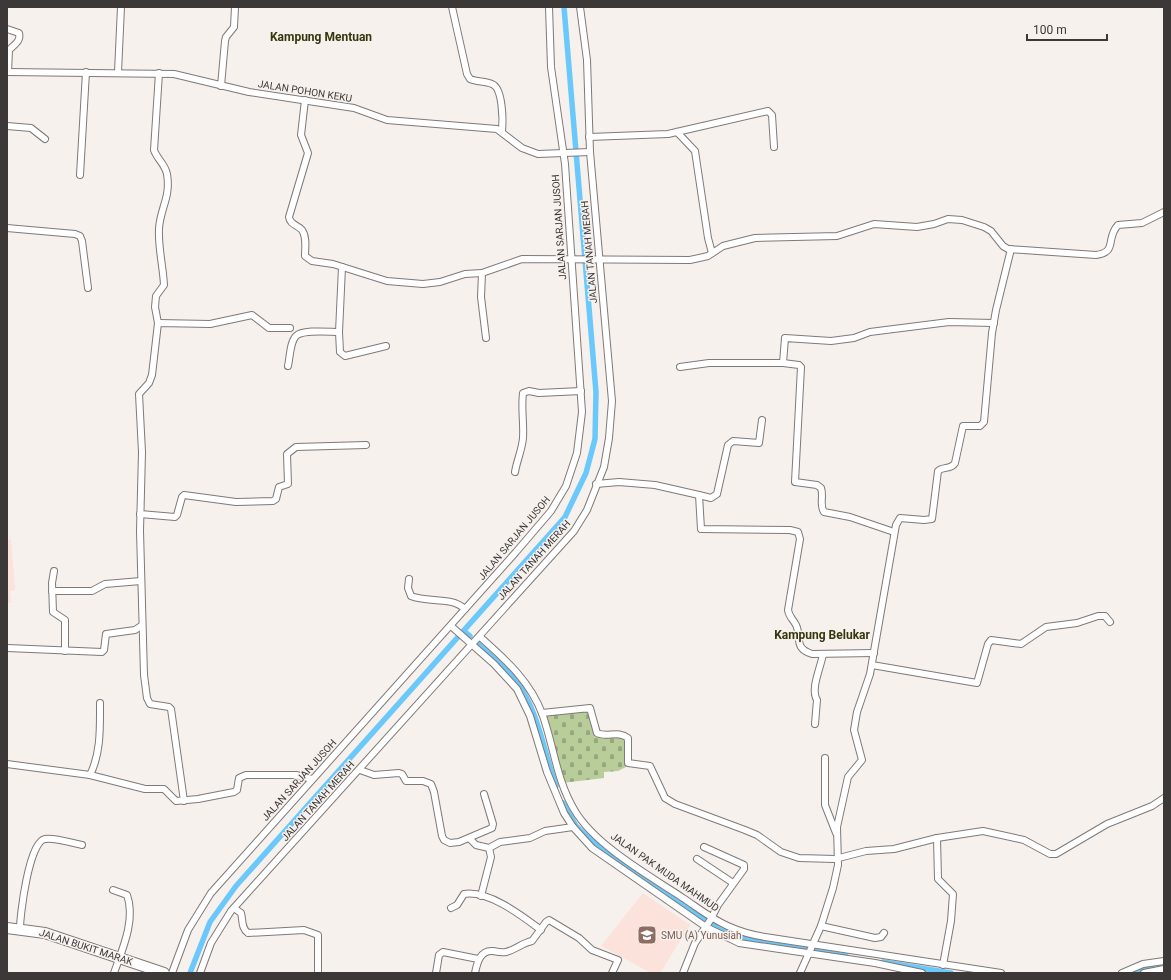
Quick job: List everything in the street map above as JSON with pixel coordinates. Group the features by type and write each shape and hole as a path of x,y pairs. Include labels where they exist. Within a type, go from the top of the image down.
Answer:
{"main road":[{"name":"JALAN BUKIT MARAK","path":"7,928 45,933 164,973"}],"street":[{"path":"118,72 121,7"},
{"path":"222,86 225,42 226,37 234,27 235,7"},
{"path":"452,7 467,74 470,79 492,84 497,89 503,115 502,131"},
{"name":"JALAN SARJAN JUSOH","path":"172,973 188,930 202,905 222,880 312,779 453,628 465,609 551,511 560,498 572,470 577,453 582,412 581,391 563,153 552,79 549,7"},
{"name":"JALAN TANAH MERAH","path":"200,973 215,936 234,908 480,637 574,531 587,510 608,452 612,401 596,261 589,136 587,60 580,7"},
{"path":"7,29 19,32 20,36 19,41 9,50 7,72"},
{"name":"JALAN POHON KEKU","path":"7,72 159,73 189,77 249,92 354,108 387,120 463,127 492,127 502,131 522,148 530,152 549,155 590,152"},
{"path":"80,175 86,72"},
{"path":"159,73 154,150 158,159 165,167 168,186 166,202 161,217 159,230 164,285 156,296 155,307 158,323 152,375 149,382 139,394 138,399 142,452 140,514 141,626 144,675 148,702 153,706 170,706 184,801"},
{"path":"305,100 301,135 308,152 296,190 290,221 302,230 304,235 305,256 307,259 342,267 387,281 423,284 440,282 466,274 482,273 522,259 570,259 596,261 690,260 712,253 723,246 755,238 837,236 874,224 917,227 934,224 948,219 962,220 984,227 991,231 1003,246 1011,249 1096,256 1105,254 1109,248 1112,231 1118,225 1142,223 1164,212"},
{"path":"589,136 659,135 768,110 772,115 774,147"},
{"path":"7,126 31,128 45,139"},
{"path":"677,132 695,151 708,238 712,253"},
{"path":"7,228 75,234 80,236 82,241 88,288"},
{"path":"800,973 821,926 833,888 838,858 837,836 848,776 862,760 854,730 857,712 872,665 894,532 900,518 924,520 932,519 938,471 940,469 951,467 956,463 963,426 983,425 994,323 1011,249"},
{"path":"342,267 339,332 340,352 345,356 386,346"},
{"path":"482,273 481,297 486,338"},
{"path":"158,323 210,324 252,315 269,328 290,328"},
{"path":"783,363 785,338 831,341 854,338 870,332 949,322 994,323"},
{"path":"288,366 292,343 296,336 302,333 339,332"},
{"path":"680,367 709,363 798,364 801,367 795,482 817,485 821,488 823,494 821,508 824,512 850,517 894,532"},
{"path":"515,472 518,456 522,450 523,441 523,393 529,391 539,393 581,391"},
{"path":"596,484 619,482 655,485 715,497 719,489 728,446 733,440 759,443 762,420"},
{"path":"140,514 175,517 178,515 182,497 184,495 236,502 273,501 276,499 278,486 288,484 287,454 291,450 296,447 366,445"},
{"path":"699,495 701,529 790,530 798,532 800,539 791,585 788,615 796,624 798,640 802,649 812,654 874,653"},
{"path":"54,571 52,592 54,613 65,620 65,651"},
{"path":"409,579 408,588 411,596 422,599 456,603 465,609"},
{"path":"52,592 92,591 104,584 141,581"},
{"path":"872,665 973,684 977,683 988,644 991,640 1021,644 1046,627 1077,623 1098,616 1105,616 1110,622"},
{"path":"7,648 102,652 104,650 106,634 135,630 141,626"},
{"path":"453,628 494,664 517,689 546,748 558,800 573,827 592,848 709,922 739,943 811,949 1001,973"},
{"name":"JALAN PAK MUDA MAHMUD","path":"480,637 502,656 522,678 542,713 546,748 575,811 584,823 611,849 709,922 811,949"},
{"path":"815,724 817,700 814,686 817,674 821,668 823,654"},
{"path":"90,775 94,766 100,737 100,703"},
{"path":"542,713 590,708 597,733 602,735 618,734 625,736 629,743 628,763 650,766 665,798 675,804 757,835 781,852 805,858 838,858 866,851 894,849 937,838 983,831 1024,840 1050,854 1056,854 1107,824 1152,806 1164,798"},
{"path":"825,758 826,805 837,836"},
{"path":"7,764 90,775 145,789 164,789 173,800 184,801 234,792 237,790 239,778 246,775 296,775 312,779"},
{"path":"360,770 374,775 399,773 402,774 406,781 428,782 431,784 434,792 442,836 444,840 450,843 470,838 493,826 484,794"},
{"path":"470,838 476,845 490,848 500,842 530,838 544,831 573,827"},
{"path":"20,929 22,898 33,856 41,841 47,838 82,845"},
{"path":"937,838 938,879 953,894 951,921 943,965"},
{"path":"683,973 690,952 718,905 742,872 744,866 704,847"},
{"path":"481,896 491,857 490,848"},
{"path":"697,859 733,883"},
{"path":"113,890 124,893 128,899 128,926 120,958 114,973"},
{"path":"451,908 457,905 464,894 481,896 513,910 541,930"},
{"path":"234,908 241,913 244,929 248,933 304,930 318,935 318,973"},
{"path":"475,973 478,960 488,952 508,952 522,944 532,941 546,922 551,920 579,938 592,950 618,960 612,973"},
{"path":"821,926 875,938 881,937 884,932"},
{"path":"811,949 922,973"},
{"path":"436,973 439,955 443,952 478,960"},
{"path":"1122,973 1143,964 1164,961"},
{"path":"1144,973 1164,969"}],"shaded area":[{"path":"11,539 15,590 10,591 11,603 7,603 7,540"},
{"name":"SMU (A) Yunusiah","path":"643,893 690,925 660,973 651,973 601,946"}],"green space":[{"path":"589,711 595,737 621,736 626,740 626,767 618,771 604,772 604,778 562,783 543,716"}],"waterway":[{"path":"190,973 210,922 236,886 565,517 586,473 595,439 596,392 564,7"},
{"path":"464,631 470,636"},
{"path":"478,644 508,672 524,694 536,720 556,786"},
{"path":"563,803 576,826 595,844 720,930 763,943 846,956"},
{"path":"883,962 951,973"},
{"path":"1132,973 1145,968 1164,965"}],"place":[{"name":"SMU (A) Yunusiah","path":"647,935"}],"district":[{"name":"Kampung Mentuan","path":"321,37"},
{"name":"Kampung Belukar","path":"822,635"}]}
